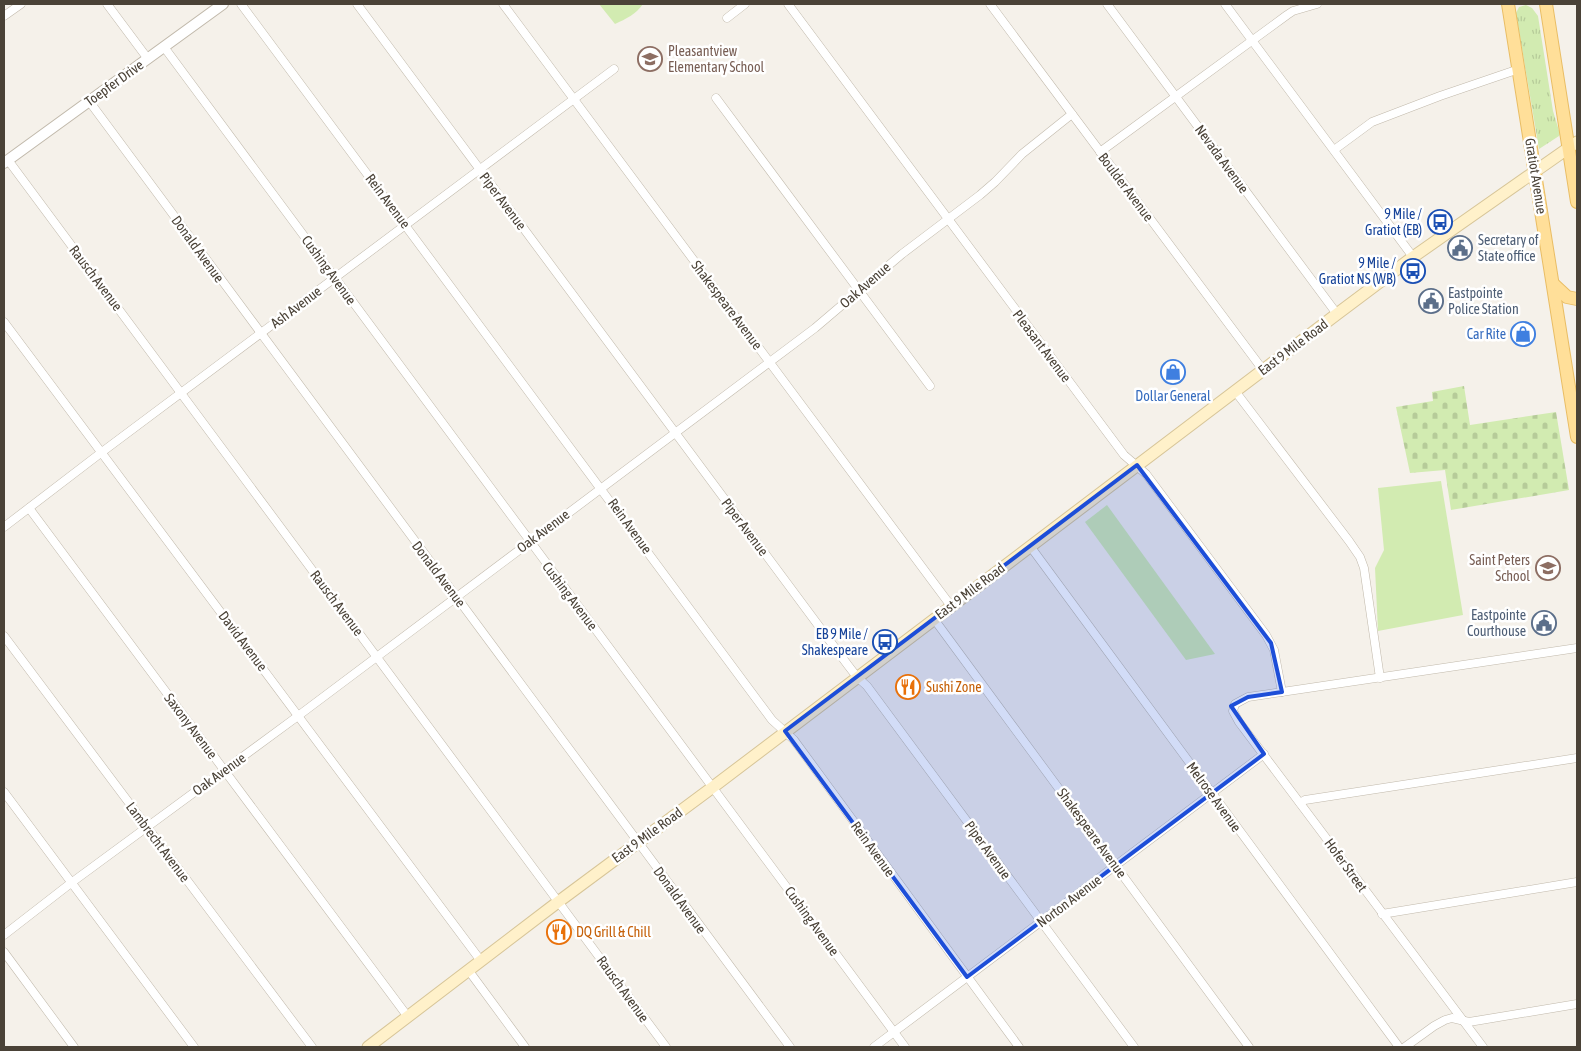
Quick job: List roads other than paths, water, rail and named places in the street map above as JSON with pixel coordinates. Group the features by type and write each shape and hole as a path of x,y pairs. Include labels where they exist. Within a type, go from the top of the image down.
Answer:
{"main road":[{"name":"Gratiot Avenue","path":"1510,5 1553,284 1572,375 1577,436"},
{"path":"1544,6 1573,145 1577,202"},
{"name":"East 9 Mile Road","path":"376,1045 408,1017 558,902 1234,391 1413,257 1573,145"},
{"path":"1553,284 1567,297 1577,299"}],"street":[{"path":"4,16 21,4"},
{"path":"107,4 148,59"},
{"name":"Toepfer Drive","path":"6,161 223,4"},
{"name":"Rein Avenue","path":"241,4 772,720 794,740 1019,1047"},
{"name":"Piper Avenue","path":"357,4 857,677 867,686 1134,1047"},
{"name":"Shakespeare Avenue","path":"503,4 951,606"},
{"path":"727,18 746,4"},
{"name":"Pleasant Avenue","path":"788,4 1124,455 1146,474 1266,635 1274,650 1282,692"},
{"name":"Boulder Avenue","path":"990,4 1263,370"},
{"name":"Nevada Avenue","path":"1107,4 1337,314"},
{"path":"1225,4 1413,257"},
{"path":"1100,152 1292,11 1317,4"},
{"name":"Cushing Avenue","path":"164,47 905,1047"},
{"name":"Ash Avenue","path":"4,528 102,452 614,68"},
{"path":"1334,150 1372,122 1519,69"},
{"path":"716,98 930,386"},
{"name":"Donald Avenue","path":"89,101 790,1047"},
{"name":"Oak Avenue","path":"4,935 815,328 902,254 980,195 1022,154 1072,114"},
{"name":"Rausch Avenue","path":"6,161 182,393 666,1047"},
{"name":"David Avenue","path":"4,322 481,961"},
{"path":"1234,391 1349,540 1360,557 1364,568 1380,678"},
{"name":"Saxony Avenue","path":"29,508 408,1017"},
{"name":"Melrose Avenue","path":"1030,546 1398,1047"},
{"name":"Shakespeare Avenue","path":"934,619 1249,1047"},
{"name":"Lambrecht Avenue","path":"4,636 312,1047"},
{"path":"1282,692 1577,648"},
{"name":"Hofer Street","path":"1282,692 1242,699 1234,704 1233,711 1238,722 1483,1047"},
{"name":"Norton Avenue","path":"874,1047 1264,754"},
{"path":"1300,803 1305,800 1577,758"},
{"path":"4,792 194,1047"},
{"path":"1382,914 1577,882"},
{"path":"4,952 74,1047"},
{"path":"468,971 525,1047"},
{"path":"1405,1047 1434,1026 1452,1018 1469,1022 1577,1004"}],"place":[{"name":"Pleasantview Elementary School","path":"650,59"},
{"name":"9 Mile / Gratiot (EB)","path":"1440,222"},
{"name":"Secretary of State office","path":"1460,248"},
{"name":"9 Mile / Gratiot NS (WB)","path":"1413,271"},
{"name":"Eastpointe Police Station","path":"1431,301"},
{"name":"Car Rite","path":"1523,334"},
{"name":"Dollar General","path":"1173,372"},
{"name":"Saint Peters School","path":"1548,568"},
{"name":"Eastpointe Courthouse","path":"1544,623"},
{"name":"EB 9 Mile / Shakespeare","path":"885,642"},
{"name":"Sushi Zone","path":"908,687"},
{"name":"DQ Grill & Chill","path":"559,932"}]}
